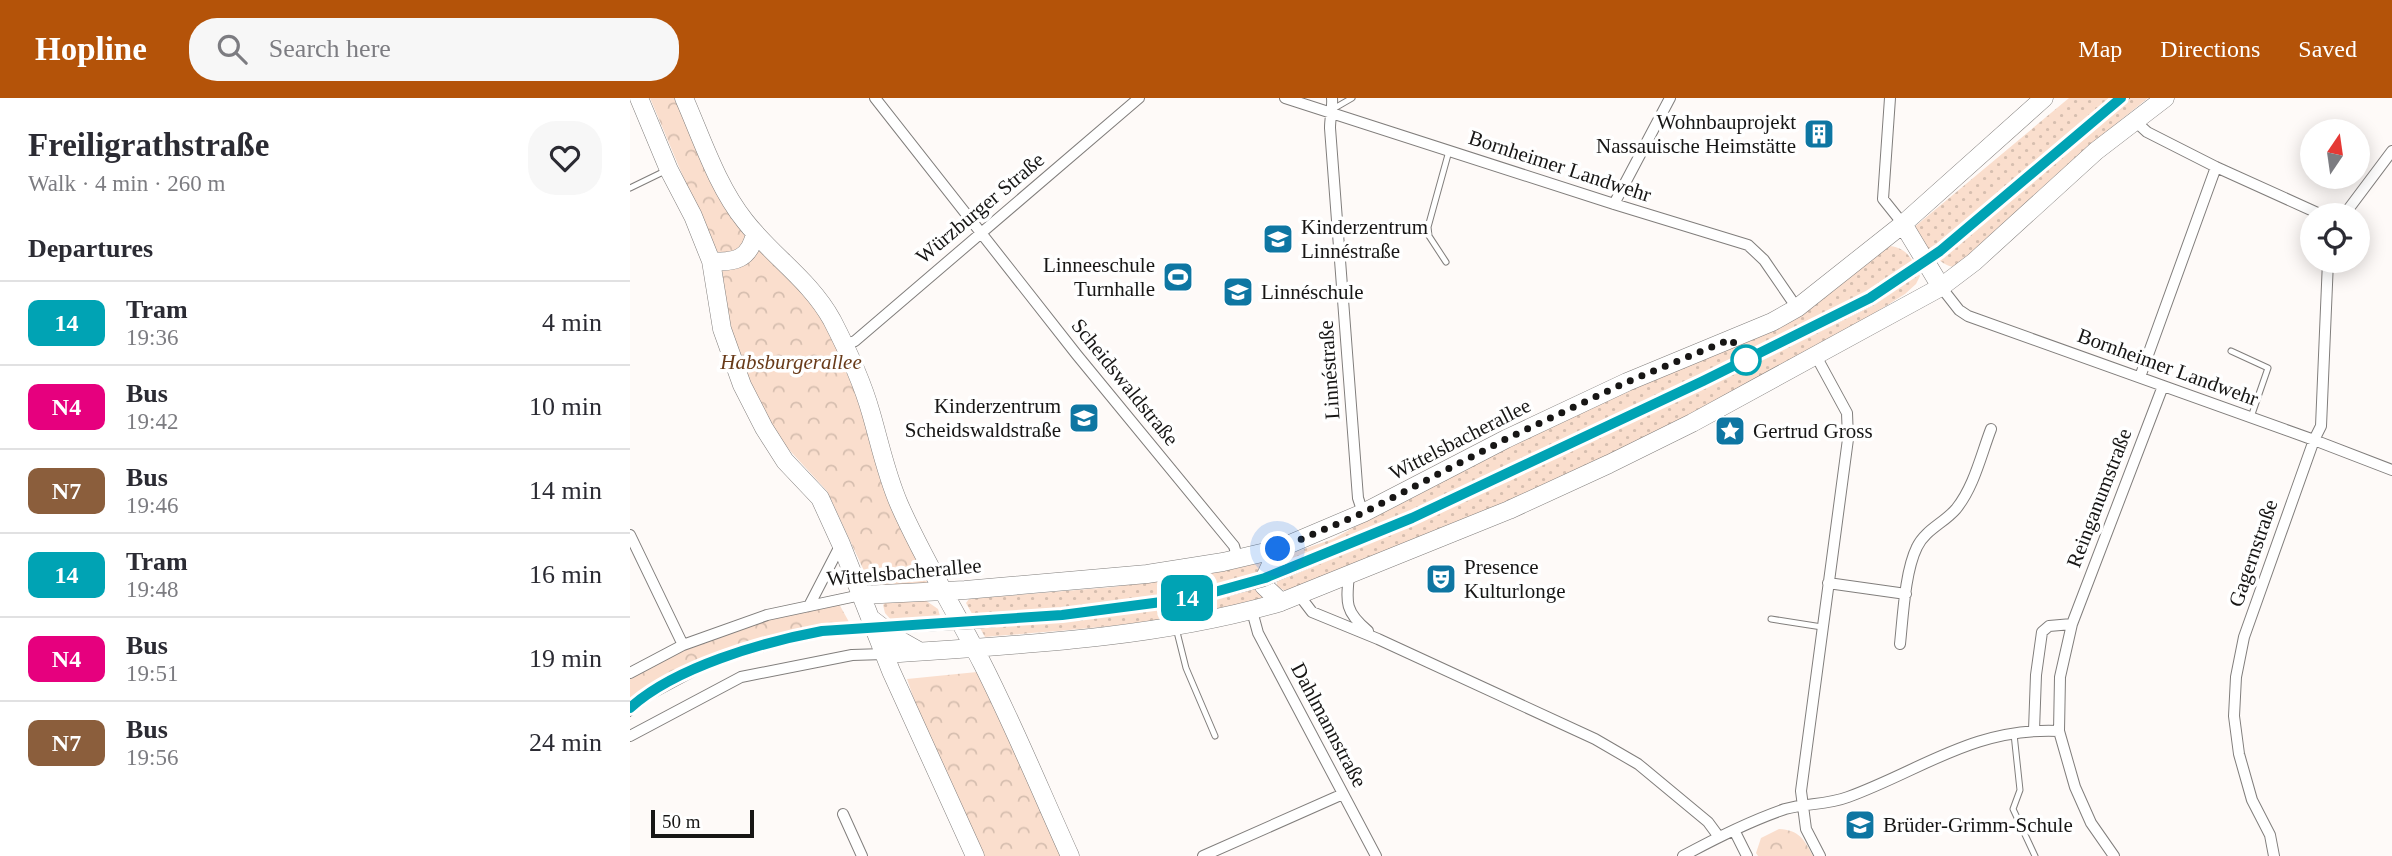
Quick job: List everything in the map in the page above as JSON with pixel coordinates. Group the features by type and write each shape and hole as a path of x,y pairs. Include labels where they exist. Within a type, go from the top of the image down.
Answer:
{"main road":[{"path":"639,98 668,170 693,216 711,261 722,329 742,385 785,461 820,498 884,653 975,856"},
{"path":"684,98 731,201 755,233 810,288 831,319 871,411 885,469 914,535 974,648 1070,856"},
{"name":"Wittelsbacherallee","path":"861,595 1147,574 1238,560 1278,549 1363,513 1506,439 1615,388 1772,322 1797,308 1903,224 2044,98"},
{"path":"884,653 974,648 1175,625 1251,611 1280,603 1509,510 1692,423 1941,288 1974,262 2058,184 2165,98"},
{"path":"1903,224 1941,288"},
{"path":"711,261 737,259 752,246 755,233"},
{"path":"1278,549 1263,582 1280,603"},
{"path":"940,650 954,631 958,617"},
{"path":"870,618 919,651"}],"street":[{"name":"Scheidswaldstraße","path":"875,98 1077,355 1234,546 1238,560"},
{"name":"Würzburger Straße","path":"844,345 855,341 1139,98"},
{"name":"Bornheimer Landwehr","path":"1285,98 1332,106 1449,151 1748,245 1764,260 1797,308"},
{"path":"1614,205 1670,98"},
{"path":"1889,98 1883,199 1903,224"},
{"name":"Linnéstraße","path":"1332,106 1330,128 1358,498 1363,513"},
{"path":"2135,121 2147,132 2300,205"},
{"path":"2353,203 2392,150"},
{"path":"2140,377 2216,167"},
{"name":"Gagernstraße","path":"2274,856 2270,835 2252,800 2239,754 2234,716 2236,677 2244,637 2321,426 2328,273"},
{"name":"Bornheimer Landwehr","path":"1941,288 1959,310 1968,316 2392,470"},
{"path":"1816,356 1847,413 1848,423 1848,439 1804,754 1801,805 1806,829 1821,856"},
{"name":"Reinganumstraße","path":"2114,856 2091,823 2075,787 2059,731 2060,677 2072,624 2163,386"},
{"path":"1900,644 1915,550 1920,541 1959,504 1970,484 1991,429"},
{"path":"630,535 683,645"},
{"name":"Wittelsbacherallee","path":"810,604 841,544"},
{"path":"1349,575 1348,609 1353,618 1378,639"},
{"path":"1828,583 1906,594"},
{"name":"Wittelsbacherallee","path":"630,673 683,645 767,615 861,595"},
{"path":"1299,595 1312,612 1378,639 1595,739 1638,765 1708,822 1719,837"},
{"name":"Dahlmannstraße","path":"1251,611 1258,633 1376,856"},
{"path":"2035,730 2036,676 2042,632 2049,626 2072,624"},
{"path":"630,736 741,677 852,655 884,653"},
{"path":"1683,856 1734,830 1785,809 1826,804 1849,797 1967,744 2035,730 2059,731"},
{"path":"1203,856 1343,794"},
{"path":"843,814 862,856"},
{"path":"1734,830 1747,856"}],"lane":[{"path":"1332,106 1352,98"},
{"path":"1446,262 1429,236 1428,227 1449,151"},
{"path":"630,188 668,170"},
{"path":"2231,351 2269,368 2251,417"},
{"path":"1771,619 1822,627"},
{"path":"1175,625 1186,668 1215,736"},
{"path":"2014,734 2020,790 2013,809 2035,856"}],"green space":[{"path":"650,98 677,98 745,235 745,240 735,253 720,255 714,250"},
{"path":"2069,98 2148,98 2085,149 1956,267 1938,259 1912,229"},
{"name":"Habsburgerallee","path":"758,246 820,313 864,414 890,506 927,581 926,585 872,588 827,491 781,441 761,410 729,333 722,270 738,268"},
{"path":"1890,246 1906,252 1912,260 1920,276 1916,284 1905,294 1827,343 1626,449 1424,540 1285,591 1277,586 1276,569 1283,556 1333,539 1426,487 1648,380 1698,360"},
{"path":"1264,562 1254,577 1267,601 1163,620 985,637 966,603 969,599 1113,587"},
{"path":"925,600 938,609 940,616 933,619 892,621 885,613 883,605 887,601"},
{"path":"838,602 849,622 788,632 741,646 682,670 630,701 630,679 685,649 769,618"},
{"path":"977,672 1063,856 983,856 925,732 907,679"},
{"path":"1779,829 1791,831 1800,837 1813,856 1758,856 1756,853 1761,838"}],"tram line":[{"name":"14","path":"630,708 647,694 706,664 785,637 897,625 1062,615 1169,601 1265,578 1412,518 1703,381 1870,298 1940,251 2121,98"},
{"path":"630,716 651,699 709,668 787,644 824,636 975,628 1112,615 1204,601 1264,586 1407,526 1705,387 1873,304 1945,255 2129,98"}],"place":[{"name":"Wohnbauprojekt Nassauische Heimstätte","path":"1819,134"},
{"name":"Kinderzentrum Linnéstraße","path":"1278,239"},
{"name":"Linneeschule Turnhalle","path":"1178,277"},
{"name":"Linnéschule","path":"1238,292"},
{"name":"Kinderzentrum Scheidswaldstraße","path":"1084,418"},
{"name":"Gertrud Gross","path":"1730,431"},
{"name":"Presence Kulturlonge","path":"1441,579"},
{"name":"Brüder-Grimm-Schule","path":"1860,825"}],"route":[{"path":"1278,549 1363,513 1506,439 1627,382 1731,339 1746,360"}]}
